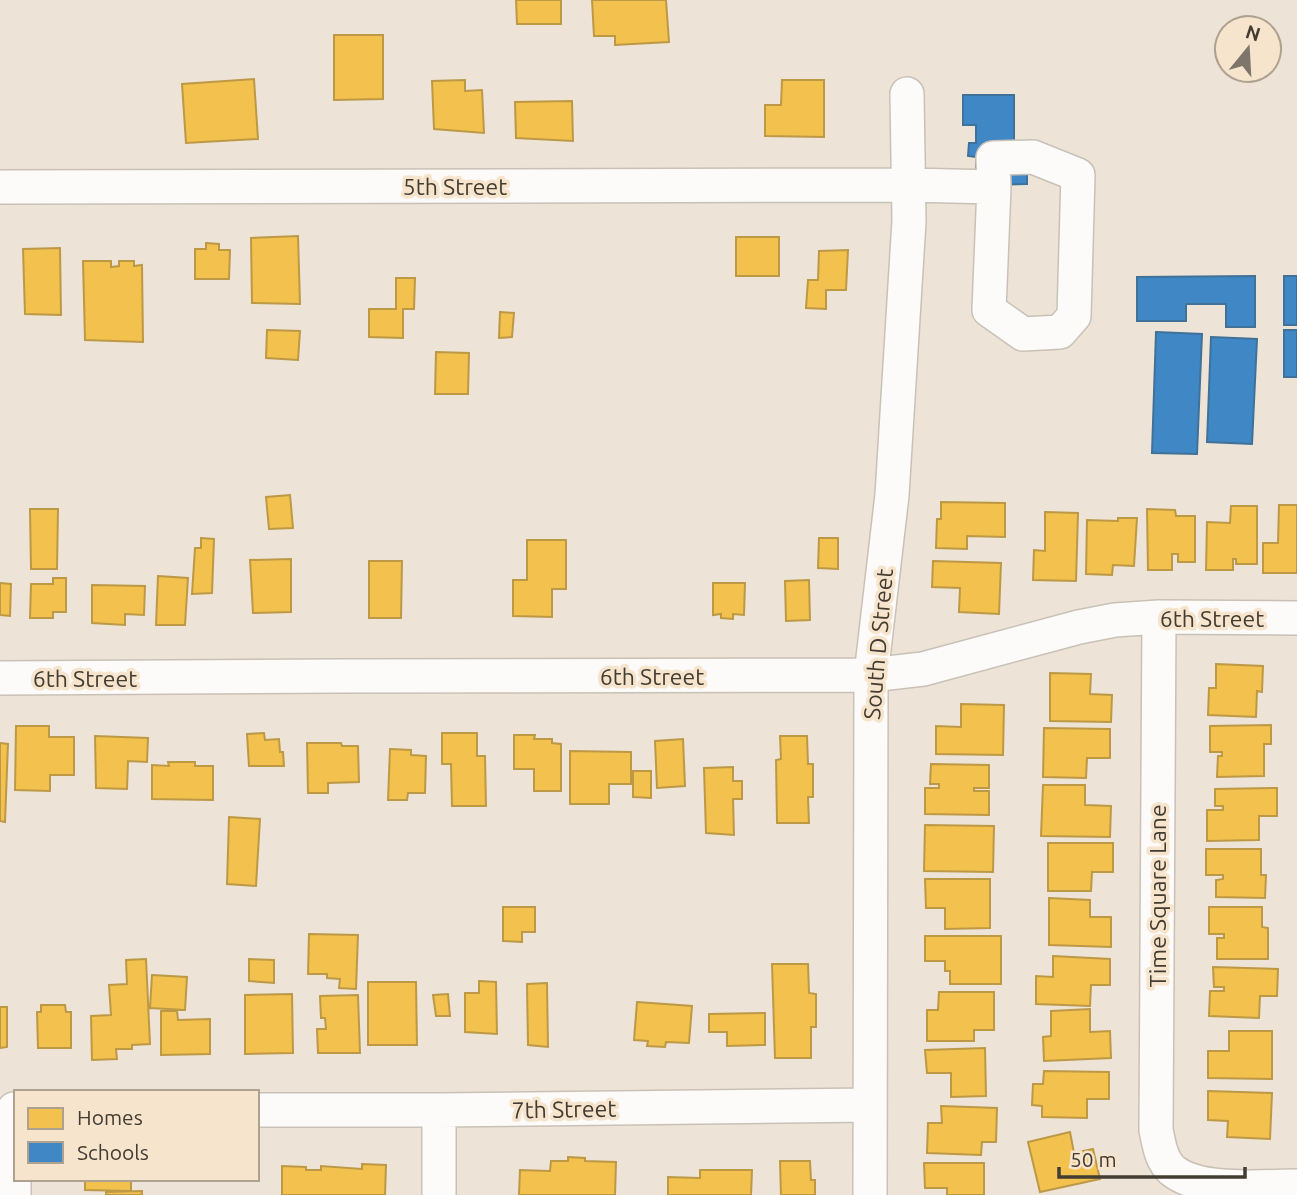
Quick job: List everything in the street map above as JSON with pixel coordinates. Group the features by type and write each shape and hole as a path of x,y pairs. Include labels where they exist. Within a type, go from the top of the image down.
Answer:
{"street":[{"name":"South D Street","path":"870,1195 871,676 892,495 909,221 907,94"},
{"path":"1033,157 1078,175 1074,317 1060,332 1023,334 989,310 994,187 993,158 1033,157"},
{"name":"5th Street","path":"0,187 994,187"},
{"name":"6th Street","path":"0,678 871,676 923,669 1079,627 1115,620 1158,617 1297,618"},
{"name":"Time Square Lane","path":"1158,617 1156,1130 1160,1153 1172,1170 1195,1182 1220,1186 1297,1186"},
{"name":"7th Street","path":"259,1110 870,1105"},
{"path":"10,1110 14,1195"},
{"path":"439,1110 439,1195"}],"building: Homes":[{"path":"516,0 561,0 561,24 517,24"},
{"path":"592,0 666,0 669,42 615,45 615,36 594,36"},
{"path":"334,35 383,35 383,99 334,100"},
{"path":"254,79 258,139 186,143 182,84"},
{"path":"465,80 465,91 482,90 484,133 434,129 432,81"},
{"path":"782,80 824,80 824,137 765,136 765,105 781,105"},
{"path":"572,101 573,141 516,138 515,102"},
{"path":"298,236 300,304 252,303 251,238"},
{"path":"736,237 779,237 779,276 736,276"},
{"path":"206,243 219,244 219,250 230,250 229,279 195,279 195,249 206,249"},
{"path":"60,248 61,315 25,314 23,249"},
{"path":"848,250 846,290 826,290 826,309 806,308 808,280 818,280 819,251"},
{"path":"83,261 111,261 111,267 119,266 119,261 134,261 134,266 142,265 143,342 85,340"},
{"path":"396,278 415,278 414,309 403,309 403,338 369,337 369,309 396,309"},
{"path":"500,312 514,313 512,337 499,338"},
{"path":"267,330 300,331 298,360 266,358"},
{"path":"436,352 469,353 468,394 435,394"},
{"path":"290,495 293,528 269,529 266,497"},
{"path":"941,502 1005,503 1005,537 967,536 967,549 936,548 937,519 941,519"},
{"path":"1279,505 1297,505 1297,573 1263,573 1263,543 1278,543"},
{"path":"1231,506 1257,506 1257,564 1236,564 1236,559 1233,559 1233,570 1206,570 1207,522 1230,523"},
{"path":"30,509 58,509 57,569 31,569"},
{"path":"1147,509 1175,510 1176,516 1195,516 1195,562 1178,562 1178,554 1172,554 1172,570 1148,570"},
{"path":"1045,512 1078,513 1076,581 1033,580 1034,550 1045,551"},
{"path":"1118,518 1137,518 1134,566 1113,565 1112,575 1086,574 1087,520 1118,521"},
{"path":"201,538 214,539 212,593 192,594 195,548 201,548"},
{"path":"819,538 838,538 838,569 818,568"},
{"path":"527,540 566,540 566,589 552,589 552,617 513,616 513,580 527,580"},
{"path":"291,559 291,612 253,613 250,560"},
{"path":"369,561 402,561 401,618 369,618"},
{"path":"933,561 1001,563 999,614 959,612 960,588 932,587"},
{"path":"158,576 188,578 185,625 156,625"},
{"path":"53,578 66,578 66,612 53,612 53,618 30,618 31,584 53,584"},
{"path":"809,580 810,620 786,621 785,581"},
{"path":"0,583 11,584 10,616 0,615"},
{"path":"713,583 745,583 744,615 733,614 733,619 721,618 721,614 713,615"},
{"path":"92,585 145,586 144,615 125,614 125,625 92,623"},
{"path":"1216,664 1263,666 1262,692 1257,691 1256,717 1208,715 1209,688 1216,688"},
{"path":"1050,673 1091,674 1090,694 1112,695 1111,722 1050,721"},
{"path":"961,704 1004,705 1003,755 936,754 936,726 961,727"},
{"path":"1271,725 1271,744 1264,744 1264,776 1217,777 1218,756 1222,756 1222,752 1210,752 1210,726"},
{"path":"16,726 49,726 49,737 74,737 74,775 50,775 50,791 15,790"},
{"path":"1044,728 1110,729 1110,758 1087,758 1086,778 1043,777"},
{"path":"264,733 265,740 279,739 284,766 249,766 247,734"},
{"path":"442,733 477,733 477,756 485,756 486,806 452,806 451,764 442,764"},
{"path":"514,735 535,735 534,739 552,739 552,743 561,744 561,791 534,791 534,769 514,769"},
{"path":"95,736 148,738 147,762 128,761 127,789 96,788"},
{"path":"780,736 807,736 808,764 813,764 813,797 808,797 809,823 777,823 776,760 781,759"},
{"path":"683,739 685,786 657,788 655,741"},
{"path":"0,743 8,744 5,822 0,821"},
{"path":"307,743 358,746 359,782 328,783 328,793 308,793"},
{"path":"390,749 411,750 411,755 426,756 425,793 408,793 407,800 388,800"},
{"path":"570,751 631,752 631,784 609,784 609,804 570,804"},
{"path":"168,762 195,762 195,766 213,766 213,800 152,799 152,765 169,766"},
{"path":"931,764 989,765 989,788 974,788 974,791 989,791 989,815 925,814 925,788 939,788 939,784 930,784"},
{"path":"733,767 733,781 742,781 742,799 733,799 734,835 706,833 704,768"},
{"path":"633,771 651,771 651,798 633,797"},
{"path":"1043,785 1085,785 1085,805 1111,806 1110,837 1041,836"},
{"path":"1277,788 1277,816 1259,816 1259,840 1207,841 1207,810 1223,810 1223,806 1215,806 1215,789"},
{"path":"229,817 260,819 256,886 227,884"},
{"path":"925,825 994,826 993,872 924,871"},
{"path":"1048,843 1113,843 1113,872 1092,872 1091,891 1048,891"},
{"path":"1206,849 1261,849 1261,875 1266,875 1265,898 1216,897 1216,880 1223,879 1223,875 1206,875"},
{"path":"925,879 990,879 990,928 945,929 945,908 926,908"},
{"path":"1049,898 1090,900 1090,917 1111,917 1111,947 1049,945"},
{"path":"503,907 535,907 535,932 522,932 522,942 503,941"},
{"path":"1209,907 1262,907 1262,927 1268,928 1268,959 1217,959 1217,938 1224,938 1224,934 1209,934"},
{"path":"309,934 358,935 356,989 339,988 340,979 327,978 327,974 308,974"},
{"path":"925,936 1001,936 1001,984 950,984 950,971 945,971 945,961 925,961"},
{"path":"1053,956 1110,959 1110,985 1091,985 1090,1006 1036,1004 1036,976 1053,977"},
{"path":"146,959 150,1044 132,1045 132,1049 116,1049 117,1059 92,1060 91,1016 111,1015 109,985 127,984 126,960"},
{"path":"249,959 274,960 274,983 249,981"},
{"path":"772,964 808,964 809,993 816,994 816,1027 811,1027 811,1058 775,1058"},
{"path":"1213,967 1278,969 1277,996 1260,996 1259,1018 1209,1016 1210,991 1224,991 1224,987 1214,987"},
{"path":"152,975 187,977 185,1010 150,1008"},
{"path":"479,981 496,982 497,1034 465,1032 465,993 479,993"},
{"path":"368,982 416,982 417,1045 368,1045"},
{"path":"547,983 548,1047 528,1045 527,984"},
{"path":"939,992 994,992 994,1030 974,1030 974,1041 927,1041 927,1010 938,1010"},
{"path":"292,994 293,1053 245,1054 245,995"},
{"path":"448,994 450,1016 436,1016 433,995"},
{"path":"358,995 360,1053 318,1053 317,1029 326,1029 325,1018 321,1018 320,996"},
{"path":"637,1002 692,1006 689,1043 666,1042 665,1047 647,1046 648,1041 634,1040"},
{"path":"41,1005 65,1005 66,1012 71,1012 71,1048 38,1048 37,1012 41,1012"},
{"path":"0,1007 7,1007 7,1047 0,1048"},
{"path":"1090,1009 1090,1032 1110,1031 1111,1058 1044,1061 1043,1037 1051,1036 1051,1011"},
{"path":"161,1011 177,1011 178,1020 210,1019 210,1054 161,1055"},
{"path":"765,1013 765,1045 727,1046 727,1032 709,1032 709,1014"},
{"path":"1229,1031 1272,1031 1272,1079 1208,1078 1208,1051 1229,1051"},
{"path":"985,1048 986,1096 951,1097 951,1073 927,1073 925,1050"},
{"path":"1044,1071 1109,1072 1109,1099 1087,1099 1087,1118 1042,1117 1042,1106 1032,1105 1033,1084 1043,1084"},
{"path":"1208,1091 1272,1093 1270,1139 1227,1137 1228,1121 1208,1120"},
{"path":"941,1106 997,1108 996,1142 982,1142 981,1155 927,1153 928,1123 942,1123"},
{"path":"1070,1132 1074,1153 1093,1149 1100,1179 1040,1192 1028,1142"},
{"path":"568,1157 585,1158 585,1161 616,1162 615,1195 519,1195 520,1170 550,1171 551,1161 568,1161"},
{"path":"780,1161 810,1161 811,1180 815,1180 815,1195 781,1195"},
{"path":"924,1163 984,1163 984,1195 947,1195 947,1188 925,1188"},
{"path":"362,1164 386,1165 385,1195 282,1195 282,1166 306,1167 306,1170 321,1170 321,1166 362,1169"},
{"path":"700,1170 752,1170 751,1195 668,1195 668,1177 700,1178"},
{"path":"85,1181 131,1181 131,1191 85,1190"},
{"path":"142,1191 142,1195 106,1195 106,1192"}],"building: Schools":[{"path":"963,95 1014,95 1014,161 1027,162 1027,184 976,185 976,157 968,156 969,143 976,143 976,125 963,125"},
{"path":"1255,276 1255,327 1226,327 1226,304 1186,304 1186,321 1137,321 1137,277"},
{"path":"1284,276 1297,276 1297,325 1284,325"},
{"path":"1284,330 1297,330 1297,377 1284,377"},
{"path":"1156,332 1202,334 1197,454 1152,453"},
{"path":"1211,337 1257,339 1252,444 1207,442"}]}
